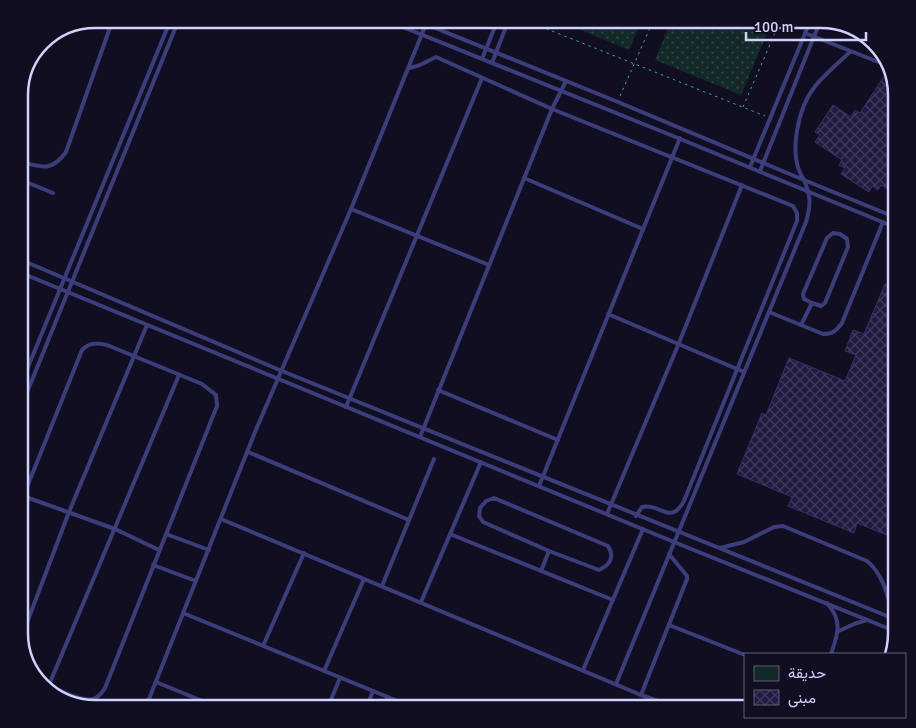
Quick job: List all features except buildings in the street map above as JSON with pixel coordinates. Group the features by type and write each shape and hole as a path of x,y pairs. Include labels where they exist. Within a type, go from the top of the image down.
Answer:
{"lane":[{"path":"28,164 44,168 53,166 66,152 110,28"},
{"path":"28,367 167,28"},
{"path":"28,390 175,28"},
{"path":"406,28 888,224"},
{"path":"149,700 248,452 351,210 424,28"},
{"path":"436,28 888,214"},
{"path":"482,59 494,28"},
{"path":"492,63 505,28"},
{"path":"750,167 807,28"},
{"path":"760,171 817,28"},
{"path":"805,32 850,52 877,61"},
{"path":"616,684 806,222 811,203 810,193 798,172 796,163 796,139 801,114 815,86 850,52"},
{"path":"409,68 421,66 428,60 436,57 552,109 793,206 797,212 797,221 679,511 670,513 648,506 642,507 636,516"},
{"path":"346,407 482,78"},
{"path":"420,437 552,109 566,81"},
{"path":"539,486 680,138"},
{"path":"524,178 643,229"},
{"path":"28,183 53,193"},
{"path":"608,514 742,185"},
{"path":"839,204 837,200 844,197"},
{"path":"351,210 489,265"},
{"path":"769,312 823,334 830,334 837,330 842,324 883,222"},
{"path":"833,233 840,234 847,239 848,247 825,302 821,306 812,303 803,297 826,238 833,233"},
{"path":"28,263 350,399 888,616"},
{"path":"28,276 674,542 888,628"},
{"path":"801,325 812,303"},
{"path":"608,314 744,372"},
{"path":"28,619 68,512 146,325"},
{"path":"28,484 82,350 86,346 97,342 107,345 202,384 216,395 217,401 213,416 105,688 100,695 92,700"},
{"path":"50,684 179,375"},
{"path":"438,390 558,440"},
{"path":"248,452 409,520"},
{"path":"382,586 434,459"},
{"path":"421,602 480,462"},
{"path":"28,498 115,529 159,550"},
{"path":"494,498 608,546 612,552 611,561 606,567 599,570 549,551 483,522 479,516 480,508 494,498"},
{"path":"221,519 655,700"},
{"path":"720,548 744,542 774,527 782,526 867,561 882,580 888,598"},
{"path":"583,670 643,529"},
{"path":"166,534 208,550"},
{"path":"450,534 613,600"},
{"path":"540,571 549,551"},
{"path":"263,646 304,554"},
{"path":"641,695 688,580 687,576 669,554"},
{"path":"153,565 196,581"},
{"path":"324,671 364,579"},
{"path":"826,602 833,612 839,631 831,653"},
{"path":"183,613 395,700"},
{"path":"839,631 858,622 870,620"},
{"path":"669,625 744,655"},
{"path":"331,700 340,678"},
{"path":"156,682 200,700"},
{"path":"56,688 85,699"},
{"path":"370,700 373,691"}],"path":[{"path":"544,28 770,118"},
{"path":"618,102 650,28"},
{"path":"743,107 776,28"}],"green space":[{"path":"576,28 638,28 629,50"},
{"path":"668,28 769,28 741,95 655,60"}]}
